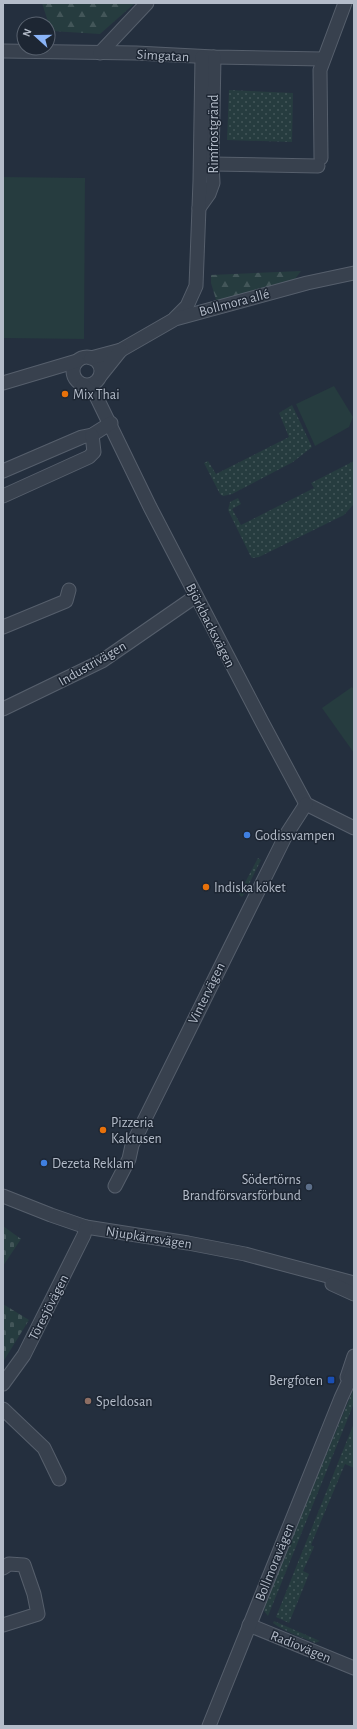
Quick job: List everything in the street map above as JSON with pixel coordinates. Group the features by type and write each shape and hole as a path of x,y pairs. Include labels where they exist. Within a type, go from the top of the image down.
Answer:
{"street":[{"path":"100,53 147,3"},
{"path":"212,164 319,162 320,70 345,3"},
{"name":"Simgatan","path":"3,51 323,59"},
{"name":"Rimfrostgränd","path":"199,208 210,194 213,183 208,57"},
{"name":"Rimfrostgränd","path":"175,319 186,306 196,286 208,57"},
{"name":"Bollmora allé","path":"3,383 48,371 84,357 92,358 121,350 175,319 307,283 354,273"},
{"name":"Bollmora allé","path":"90,384 112,364 121,350"},
{"path":"90,384 102,370 99,363 92,358"},
{"path":"77,361 73,372 90,384"},
{"path":"48,371 90,384"},
{"name":"Björkbacksvägen","path":"90,384 111,423 150,507 306,804"},
{"path":"3,471 82,437 92,435 111,423"},
{"path":"3,496 89,457 94,452 92,435"},
{"path":"3,627 66,601 69,590"},
{"name":"Industrivägen","path":"3,709 102,661 196,596"},
{"path":"306,804 354,828"},
{"name":"Vintervägen","path":"115,1186 130,1159 132,1145 286,835 306,804"},
{"name":"Njupkärrsvägen","path":"3,1196 51,1215 86,1226 245,1254 354,1283"},
{"name":"Töresjövägen","path":"3,1384 24,1355 84,1235 86,1226"},
{"name":"Njupkärrsvägen","path":"298,1269 354,1294"},
{"path":"335,1278 354,1277"},
{"name":"Bollmoravägen","path":"341,1398 354,1356"},
{"name":"Bollmoravägen","path":"209,1726 341,1398 354,1370"},
{"path":"3,1409 44,1448 59,1479"},
{"path":"3,1568 9,1564 24,1565 34,1594 38,1614 3,1625"},
{"name":"Radiovägen","path":"249,1625 354,1668"}],"green space":[{"path":"42,3 134,4 100,34 56,31 56,16 46,16"},
{"path":"229,90 293,93 292,142 227,140"},
{"path":"3,177 85,178 84,339 3,338"},
{"path":"301,271 295,279 289,282 217,303 211,283 211,275"},
{"path":"334,386 353,417 349,427 315,446 296,404"},
{"path":"292,405 312,447 293,462 232,494 223,496 220,494 204,463 208,461 216,474 289,437 279,413"},
{"path":"354,461 354,504 344,515 259,557 252,558 228,510 230,502 238,498 241,504 232,509 241,525 314,488 311,483"},
{"path":"352,687 354,690 354,753 322,708"},
{"path":"258,858 261,860 243,896 241,897 239,894"},
{"path":"3,1226 21,1239 3,1266"},
{"path":"3,1304 29,1320 3,1362"},
{"path":"354,1388 354,1403 268,1616 264,1611 267,1596"},
{"path":"354,1423 354,1468 345,1464 311,1545 314,1547 303,1571 309,1574 289,1623 276,1617"},
{"path":"274,1621 320,1641 315,1643 294,1634 273,1623"}],"place":[{"name":"Mix Thai","path":"65,394"},
{"name":"Godissvampen","path":"247,835"},
{"name":"Indiska köket","path":"206,887"},
{"name":"Pizzeria Kaktusen","path":"103,1130"},
{"name":"Dezeta Reklam","path":"44,1163"},
{"name":"Södertörns Brandförsvarsförbund","path":"309,1187"},
{"name":"Bergfoten","path":"331,1380"},
{"name":"Speldosan","path":"88,1401"}]}
